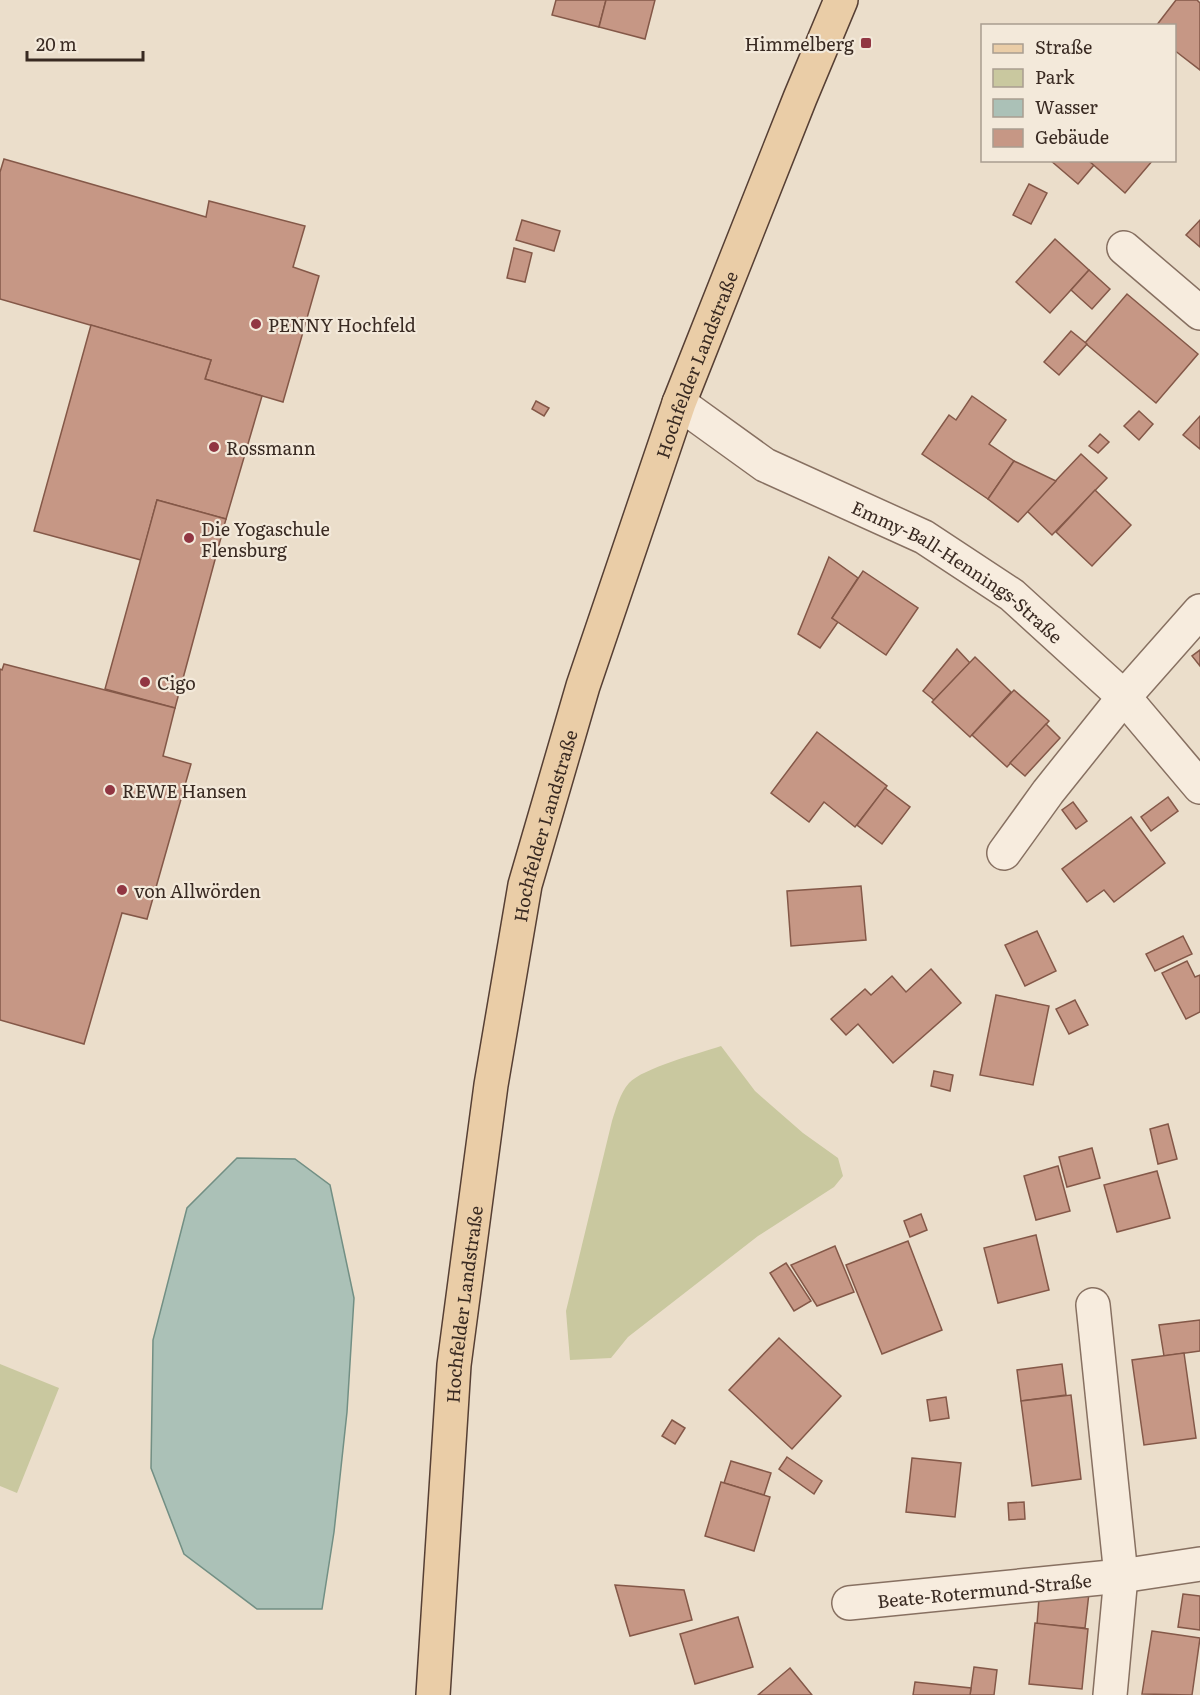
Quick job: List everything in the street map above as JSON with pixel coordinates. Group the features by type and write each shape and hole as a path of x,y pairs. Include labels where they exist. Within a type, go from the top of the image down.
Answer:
{"main road":[{"name":"Hochfelder Landstraße","path":"433,1695 454,1365 491,1085 525,885 583,686 679,403 795,109 841,0"}],"street":[{"path":"1124,248 1200,313"},
{"name":"Emmy-Ball-Hennings-Straße","path":"679,403 765,465 924,537 1012,595 1124,697 1200,787"},
{"path":"1004,853 1048,792 1124,697 1200,610"},
{"name":"Beate-Rotermund-Straße","path":"1093,1305 1121,1576 1110,1695"},
{"name":"Beate-Rotermund-Straße","path":"849,1603 1121,1576 1200,1564"}],"green space":[{"path":"721,1046 755,1091 803,1133 838,1158 843,1176 834,1187 758,1236 628,1337 611,1358 570,1360 566,1311 612,1121 621,1096 629,1083 646,1072"},
{"path":"0,1364 59,1388 17,1493 0,1486"}],"water":[{"path":"237,1158 295,1159 330,1185 354,1298 347,1412 334,1532 322,1609 257,1609 184,1554 151,1468 153,1340 187,1208"}],"building":[{"path":"556,0 606,0 599,27 552,15"},
{"path":"606,0 655,0 645,39 599,27"},
{"path":"1176,0 1197,0 1200,3 1200,70 1176,52 1176,24 1158,24"},
{"path":"4,159 206,217 209,201 305,226 293,267 319,276 283,402 205,379 211,360 0,299 0,172"},
{"path":"1052,162 1090,162 1094,165 1078,184"},
{"path":"1090,162 1151,162 1125,193"},
{"path":"1029,184 1047,193 1031,224 1013,215"},
{"path":"522,220 560,231 554,251 516,240"},
{"path":"1200,220 1200,247 1186,235"},
{"path":"1055,239 1089,270 1050,313 1016,282"},
{"path":"514,248 532,253 525,282 507,278"},
{"path":"1089,270 1110,289 1092,309 1071,290"},
{"path":"1127,294 1198,354 1156,403 1085,343"},
{"path":"91,325 211,360 205,379 262,396 226,519 157,500 141,560 34,531"},
{"path":"1071,331 1087,344 1059,375 1044,362"},
{"path":"972,396 1006,420 989,444 1014,461 988,499 922,454 949,415 956,420"},
{"path":"536,401 549,408 544,416 532,409"},
{"path":"1139,411 1153,424 1139,440 1124,426"},
{"path":"1200,416 1200,449 1183,435"},
{"path":"1100,434 1109,442 1098,453 1089,446"},
{"path":"1081,454 1107,478 1052,535 1027,511"},
{"path":"1014,461 1056,481 1018,522 988,499"},
{"path":"1095,490 1131,525 1092,566 1056,532"},
{"path":"157,500 226,519 175,708 105,689"},
{"path":"829,557 858,578 832,618 838,622 820,648 798,634"},
{"path":"863,571 918,608 886,655 832,618"},
{"path":"957,649 970,663 934,700 923,691"},
{"path":"1200,650 1200,666 1192,656"},
{"path":"975,657 1011,692 970,737 932,702"},
{"path":"4,664 175,708 163,756 191,764 147,919 122,913 84,1044 0,1020 0,669 2,670"},
{"path":"1014,690 1049,721 1007,767 972,735"},
{"path":"1046,724 1060,738 1025,776 1010,763"},
{"path":"817,732 887,786 855,827 824,802 809,822 771,793"},
{"path":"885,788 910,807 882,844 857,825"},
{"path":"1168,797 1178,811 1151,831 1141,817"},
{"path":"1073,802 1087,821 1076,829 1062,810"},
{"path":"1131,817 1165,863 1114,902 1104,890 1087,902 1062,869"},
{"path":"861,886 866,940 791,946 787,891"},
{"path":"1037,931 1056,971 1025,986 1005,945"},
{"path":"1183,936 1192,954 1155,971 1146,954"},
{"path":"1187,961 1195,977 1200,975 1200,1012 1186,1019 1162,973"},
{"path":"931,969 961,1003 893,1063 858,1024 846,1035 831,1019 865,989 871,995 892,976 906,992"},
{"path":"996,995 1049,1006 1033,1085 980,1075"},
{"path":"1075,1000 1088,1025 1069,1034 1056,1009"},
{"path":"934,1071 953,1075 950,1091 931,1086"},
{"path":"1168,1124 1177,1159 1158,1164 1150,1129"},
{"path":"1092,1148 1100,1178 1067,1187 1059,1157"},
{"path":"1058,1166 1070,1211 1036,1220 1024,1176"},
{"path":"1157,1171 1170,1218 1117,1232 1104,1185"},
{"path":"921,1214 927,1230 910,1237 904,1221"},
{"path":"1036,1235 1049,1290 998,1303 984,1248"},
{"path":"908,1241 942,1330 882,1354 846,1265"},
{"path":"835,1246 854,1292 817,1306 791,1265"},
{"path":"786,1263 811,1301 794,1311 770,1273"},
{"path":"1200,1320 1200,1351 1164,1356 1159,1325"},
{"path":"779,1338 841,1396 792,1449 729,1390"},
{"path":"1184,1353 1196,1438 1144,1445 1132,1360"},
{"path":"1062,1364 1066,1395 1021,1401 1017,1370"},
{"path":"1071,1395 1081,1479 1032,1486 1021,1401"},
{"path":"946,1397 949,1418 930,1421 927,1400"},
{"path":"672,1420 685,1428 675,1444 662,1436"},
{"path":"787,1457 822,1481 814,1494 779,1469"},
{"path":"912,1458 961,1463 955,1517 906,1512"},
{"path":"731,1461 771,1473 764,1495 724,1483"},
{"path":"721,1482 770,1497 754,1551 705,1536"},
{"path":"1024,1502 1025,1519 1009,1520 1008,1503"},
{"path":"615,1585 684,1590 692,1620 630,1636"},
{"path":"1089,1593 1085,1628 1037,1624 1039,1598"},
{"path":"1183,1594 1200,1596 1200,1630 1178,1627"},
{"path":"738,1617 753,1667 695,1684 680,1634"},
{"path":"1035,1623 1088,1629 1082,1689 1029,1684"},
{"path":"1152,1631 1200,1638 1192,1695 1142,1694"},
{"path":"974,1667 997,1670 994,1695 970,1695"},
{"path":"790,1668 812,1695 758,1695"},
{"path":"915,1682 971,1688 970,1695 913,1695"}],"place":[{"name":"Himmelberg","path":"866,43"},
{"name":"PENNY Hochfeld","path":"256,324"},
{"name":"Rossmann","path":"214,447"},
{"name":"Die Yogaschule Flensburg","path":"189,538"},
{"name":"Cigo","path":"145,682"},
{"name":"REWE Hansen","path":"110,790"},
{"name":"von Allwörden","path":"122,890"}]}
